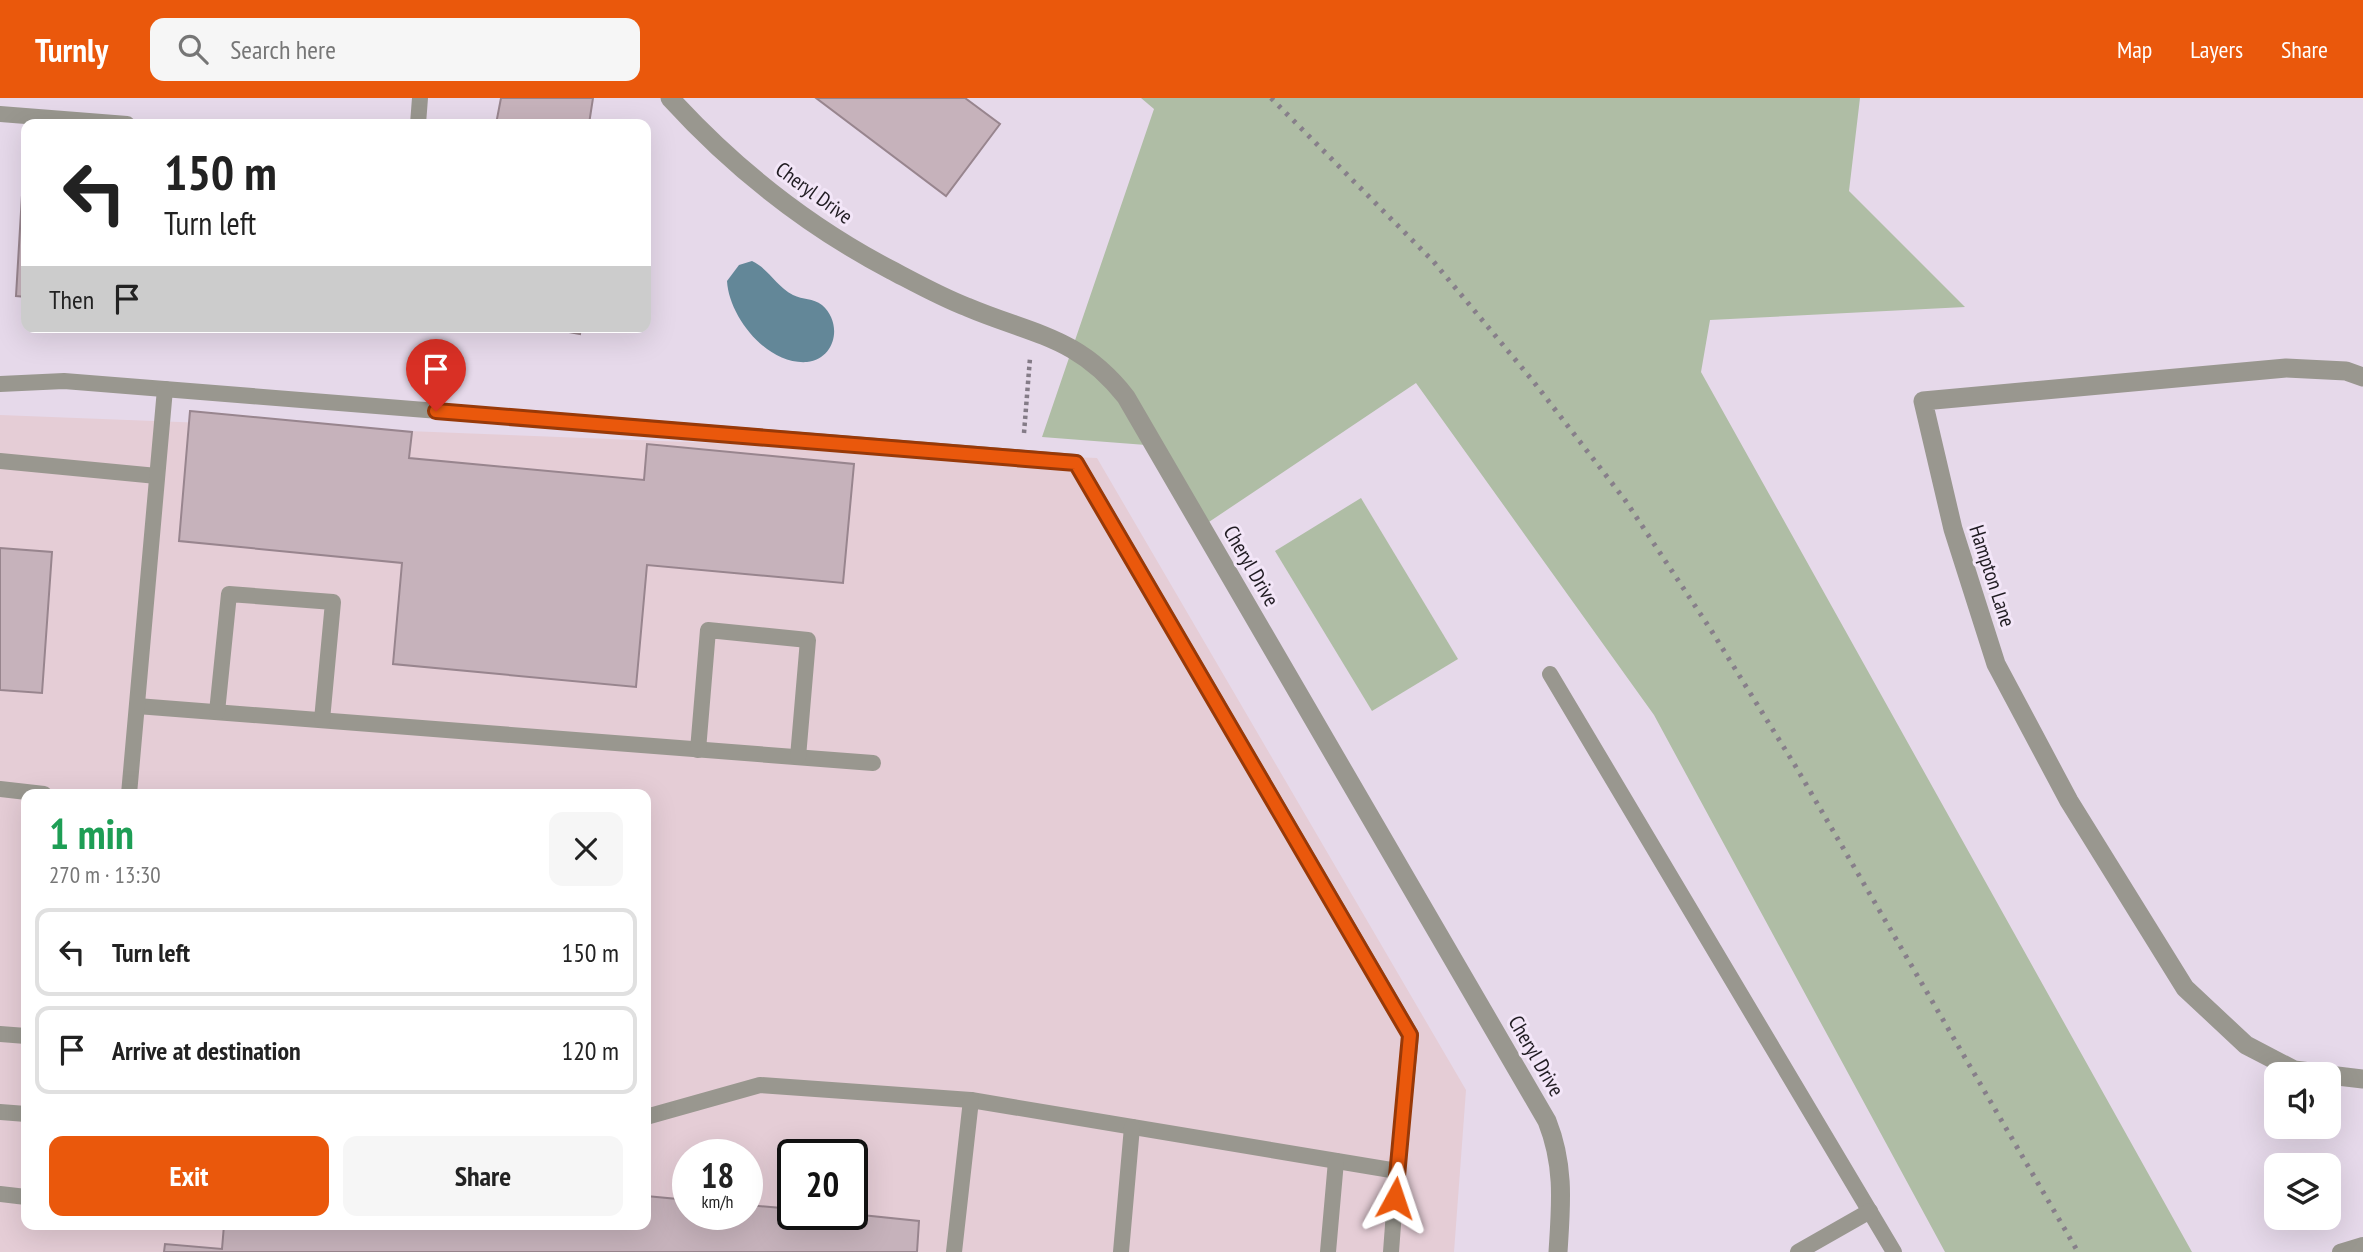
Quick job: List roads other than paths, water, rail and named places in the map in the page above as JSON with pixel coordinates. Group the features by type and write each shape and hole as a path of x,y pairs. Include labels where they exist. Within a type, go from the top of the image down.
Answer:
{"street":[{"name":"Cheryl Drive","path":"670,98 739,166 836,239 950,300 1032,329 1086,356 1126,397 1539,1105 1558,1152 1561,1191 1558,1252"},
{"name":"Hampton Lane","path":"2279,1062 2246,1045 2185,988 2068,801 1996,664 1953,529 1923,401 2286,368 2346,371 2363,377"},
{"name":"Hampton Lane","path":"2341,1076 2363,1079"}],"lane":[{"path":"418,119 420,98"},
{"path":"0,114 64,119"},
{"path":"0,384 64,381 1076,463 1410,1035 1391,1252"},
{"path":"129,789 165,389"},
{"path":"0,461 158,476"},
{"path":"217,712 229,594 333,602 322,720"},
{"path":"698,750 708,630 808,640 797,757"},
{"path":"1550,674 1895,1252"},
{"path":"137,706 873,763"},
{"path":"0,789 21,791"},
{"path":"0,1034 21,1036"},
{"path":"651,1116 760,1085 971,1100 1397,1171"},
{"path":"954,1252 971,1100"},
{"path":"0,1112 21,1114"},
{"path":"1121,1252 1132,1127"},
{"path":"1328,1252 1336,1161"},
{"path":"0,1194 21,1196"},
{"path":"1798,1252 1870,1211"},
{"path":"2340,1252 2363,1245"}],"water":[{"path":"752,261 787,291 797,297 819,303 829,312 834,330 830,347 825,354 807,362 792,361 778,356 753,336 735,309 727,281 739,265"}],"railway":[{"path":"1271,98 1433,261 1533,381 1625,500 1711,630 1796,767 2078,1252"}]}
